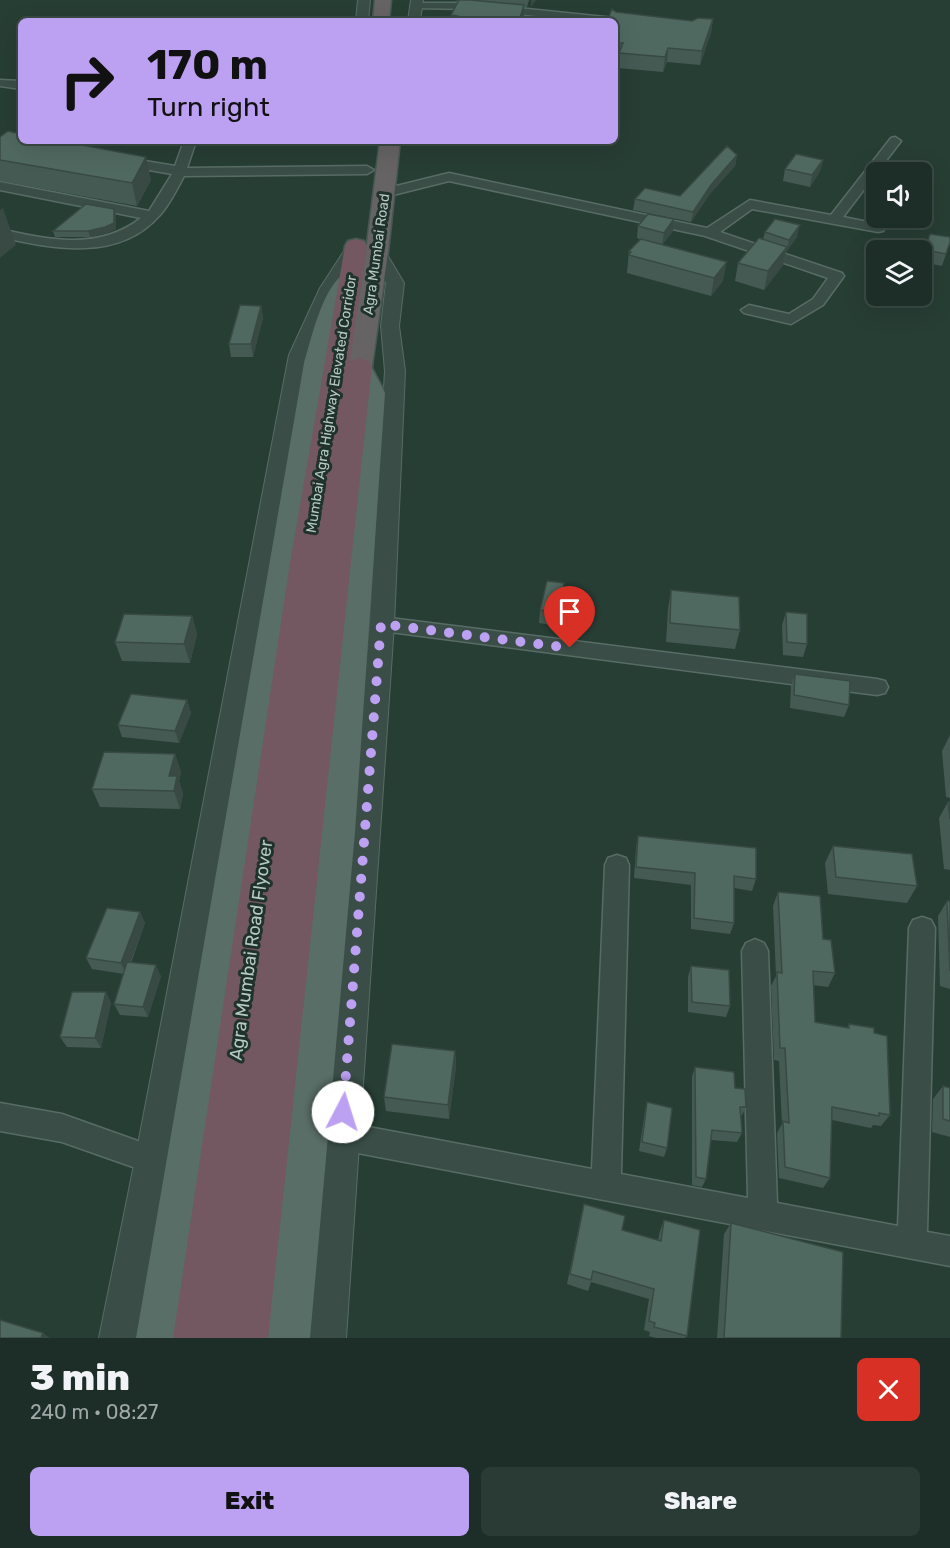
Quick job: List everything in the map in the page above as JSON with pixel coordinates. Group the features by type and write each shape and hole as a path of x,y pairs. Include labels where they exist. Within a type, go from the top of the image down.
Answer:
{"highway":[{"path":"381,18 383,0"},
{"path":"397,18 399,0"},
{"name":"Agra Mumbai Road","path":"359,366 361,250 374,192 389,144"},
{"name":"Agra Mumbai Road","path":"368,161 374,192"},
{"name":"Mumbai Agra Highway Elevated Corridor","path":"320,564 361,250"},
{"name":"Mumbai Agra Highway Elevated Corridor","path":"320,564 359,366"},
{"path":"243,1338 320,564"},
{"name":"Agra Mumbai Road Flyover","path":"198,1338 320,564"}],"main road":[{"path":"161,1338 318,363 336,299 361,250"},
{"path":"285,1338 336,832 360,561 372,393 359,366"}],"street":[{"path":"362,18 364,0"},
{"path":"414,18 417,3 588,18"},
{"path":"0,83 18,85"},
{"path":"834,220 895,141"},
{"path":"0,233 59,245 85,244 112,239 133,231 152,216 164,201 180,171 189,144"},
{"path":"110,159 180,171 368,161"},
{"path":"374,192 449,177 709,233 837,276 818,302 791,319 749,310"},
{"path":"0,186 152,216"},
{"path":"709,233 750,204 866,226"},
{"path":"118,1338 153,1160 299,355 329,288 361,250 395,283 390,326 394,371 381,624 327,1338"},
{"path":"381,624 877,687"},
{"path":"606,1186 617,865"},
{"path":"912,1243 922,928"},
{"path":"755,951 764,1215"},
{"path":"0,1118 62,1128 153,1160"},
{"path":"342,1136 950,1251"}],"building":[{"path":"459,0 524,5 520,18 457,18 458,16 451,15"},
{"path":"612,9 616,12 692,21 698,18 713,19 702,51 668,48 665,57 619,53 623,43 618,43 618,18 608,18"},
{"path":"8,131 18,133 18,144 76,144 146,157 132,183 0,160 0,137"},
{"path":"727,146 737,155 711,185 693,212 635,199 645,188 680,196"},
{"path":"796,154 823,160 812,175 785,169"},
{"path":"86,204 114,209 114,223 88,231 53,231"},
{"path":"648,214 674,219 664,233 638,226"},
{"path":"775,219 800,225 789,240 765,232"},
{"path":"930,234 950,237 946,254 932,251 932,240 928,240"},
{"path":"759,238 787,247 768,271 738,263"},
{"path":"641,239 727,262 714,278 629,255 631,252 629,251"},
{"path":"240,305 261,306 251,344 229,344"},
{"path":"547,581 564,583 558,613 540,610"},
{"path":"671,590 739,597 740,630 670,623"},
{"path":"786,612 807,614 807,644 787,642"},
{"path":"124,614 192,616 184,644 115,642"},
{"path":"795,674 850,681 849,705 794,695"},
{"path":"131,694 187,700 175,731 118,725"},
{"path":"104,752 175,754 169,776 177,776 174,791 92,789"},
{"path":"638,836 756,848 756,879 734,876 734,923 694,918 695,873 636,867"},
{"path":"833,846 912,854 917,886 836,877"},
{"path":"778,892 820,896 823,939 831,940 835,973 813,971 815,1022 849,1028 849,1024 874,1028 874,1033 887,1036 890,1115 879,1113 879,1116 832,1107 830,1178 785,1167 783,1121 789,1123 785,1048 780,1048 777,972 782,973"},
{"path":"947,901 950,901 950,971"},
{"path":"107,908 140,912 121,963 86,958"},
{"path":"127,962 156,965 143,1007 114,1004"},
{"path":"691,966 729,970 730,1006 692,1002"},
{"path":"72,992 106,992 95,1038 60,1037"},
{"path":"392,1044 455,1051 448,1105 384,1097"},
{"path":"695,1067 734,1072 735,1088 745,1089 746,1107 740,1107 742,1133 712,1130 706,1179 696,1177"},
{"path":"943,1086 950,1088 950,1121 943,1119"},
{"path":"647,1102 672,1108 667,1148 642,1142"},
{"path":"584,1204 625,1216 622,1230 661,1241 664,1220 700,1230 687,1336 654,1327 655,1323 649,1321 654,1289 593,1271 591,1280 570,1274"},
{"path":"731,1223 843,1252 841,1338 724,1338"},
{"path":"0,1320 43,1333 41,1338 0,1338"}],"route":[{"path":"343,1112 381,624 570,648"}]}
